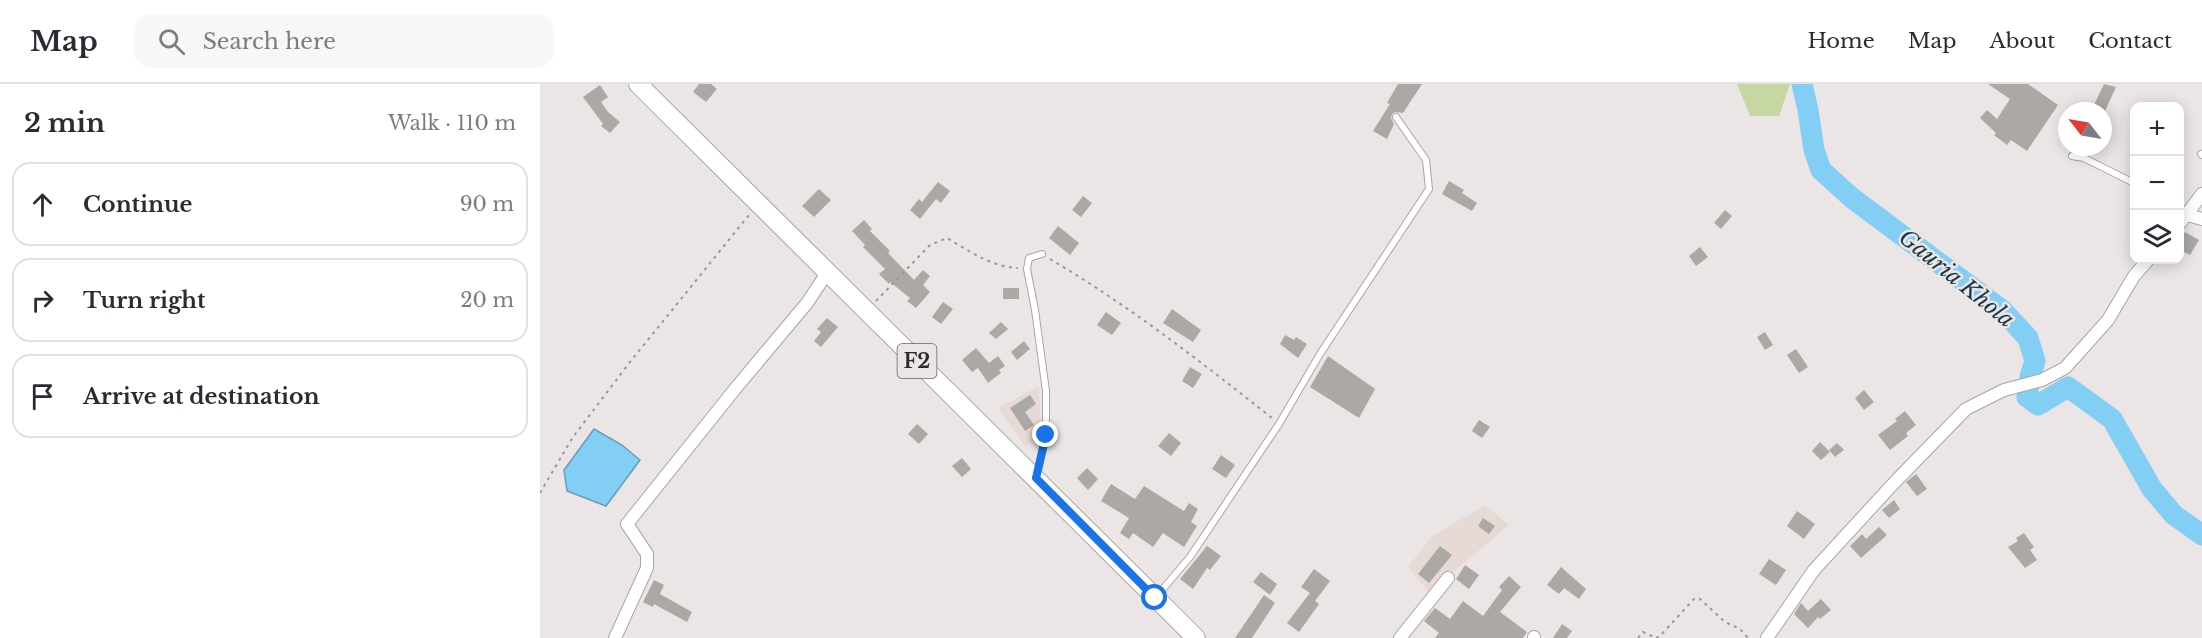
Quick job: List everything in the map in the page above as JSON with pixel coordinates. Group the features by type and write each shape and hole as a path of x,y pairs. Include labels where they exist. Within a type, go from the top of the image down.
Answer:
{"main road":[{"name":"F2","path":"638,84 1196,638"}],"street":[{"path":"2184,214 2202,194"},
{"path":"2184,216 2202,219"},
{"path":"1767,638 1815,570 1893,484 1966,409 2004,390 2042,380 2065,368 2108,320 2134,276 2144,264"},
{"path":"615,638 647,568 647,554 627,524 807,303 827,273"},
{"path":"1400,638 1448,578"}],"lane":[{"path":"1155,598 1190,557 1279,424 1320,354 1429,189 1426,160 1396,117"},
{"path":"2072,156 2084,158 2130,181"},
{"path":"1036,478 1046,435 1046,391 1027,269 1029,258 1042,254"}],"path":[{"path":"540,493 580,428 757,204"},
{"path":"866,312 930,245 947,238 979,257 1008,268 1027,269"},
{"path":"1042,254 1084,279 1180,345 1279,424"},
{"path":"1638,638 1643,632 1656,638 1660,636 1694,599 1699,598 1725,622 1740,629 1748,638"}],"shaded area":[{"path":"1039,386 1041,438 1025,446 998,408"},
{"path":"1485,505 1509,525 1429,593 1408,567 1432,536"}],"green space":[{"path":"1737,84 1790,84 1779,116 1750,116"}],"water":[{"path":"594,429 622,445 640,460 606,506 567,491 564,470"}],"building":[{"path":"699,84 711,84 717,89 706,102 693,92"},
{"path":"1398,84 1422,84 1403,113 1392,114 1394,124 1387,139 1373,131 1390,104 1387,103"},
{"path":"1988,84 2028,84 2058,105 2027,151 2011,140 2007,145 1994,135 1996,133 1980,118 1987,110 1997,119 2010,99"},
{"path":"2104,84 2116,87 2109,102 2095,102"},
{"path":"600,85 608,97 601,102 608,112 620,122 610,133 601,126 603,124 583,97"},
{"path":"1449,181 1464,190 1462,193 1477,203 1472,211 1442,194"},
{"path":"938,182 950,191 941,203 936,199 920,219 910,210 919,199 922,202"},
{"path":"819,189 831,200 814,217 802,206"},
{"path":"1083,196 1092,203 1081,217 1072,210"},
{"path":"1725,210 1732,216 1721,229 1714,223"},
{"path":"864,220 872,229 870,231 890,251 888,253 914,280 923,270 930,276 923,285 930,292 916,308 907,301 910,298 879,274 885,269 863,247 865,245 852,231"},
{"path":"1058,226 1079,243 1070,255 1049,238"},
{"path":"2185,232 2199,240 2190,255 2184,252"},
{"path":"1700,247 1708,257 1696,266 1689,256"},
{"path":"1003,288 1019,288 1019,299 1003,299"},
{"path":"943,302 953,309 941,324 932,317"},
{"path":"1172,309 1201,330 1193,342 1163,323"},
{"path":"1106,312 1121,323 1112,335 1097,325"},
{"path":"827,318 838,327 821,347 814,341 821,332 817,329"},
{"path":"1001,322 1008,329 996,339 989,333"},
{"path":"1765,332 1773,345 1765,350 1757,337"},
{"path":"1285,335 1294,340 1296,337 1307,344 1298,358 1280,344"},
{"path":"1024,341 1030,349 1017,360 1011,352"},
{"path":"976,348 989,363 998,356 1005,366 999,370 1001,373 988,383 978,368 972,372 962,360"},
{"path":"1796,349 1808,367 1799,373 1787,355"},
{"path":"1328,356 1375,389 1359,418 1310,387"},
{"path":"1190,367 1202,374 1193,388 1182,381"},
{"path":"1864,390 1874,402 1864,410 1855,398"},
{"path":"1030,395 1036,404 1025,412 1034,425 1025,431 1010,408"},
{"path":"1905,411 1916,425 1906,433 1908,436 1890,450 1878,435 1897,421 1895,419"},
{"path":"1479,420 1490,427 1482,438 1472,431"},
{"path":"917,424 928,434 919,444 908,434"},
{"path":"1169,433 1181,443 1171,456 1158,446"},
{"path":"1820,442 1830,452 1821,460 1812,451"},
{"path":"1837,443 1844,450 1835,457 1829,450"},
{"path":"1221,455 1235,465 1226,478 1212,469"},
{"path":"962,458 971,469 962,477 952,466"},
{"path":"1087,468 1098,479 1088,490 1077,478"},
{"path":"1916,474 1927,489 1917,496 1906,482"},
{"path":"1111,484 1135,499 1144,486 1184,511 1189,503 1198,509 1191,522 1197,526 1184,547 1163,533 1153,547 1133,533 1129,539 1120,533 1129,518 1101,501"},
{"path":"1894,500 1900,509 1889,518 1882,510"},
{"path":"1797,511 1815,524 1804,539 1787,526"},
{"path":"1483,518 1495,526 1489,534 1478,526"},
{"path":"1879,527 1887,535 1861,558 1850,546 1862,534 1866,539"},
{"path":"2024,533 2034,547 2030,550 2037,560 2025,568 2008,547 2018,541 2016,538"},
{"path":"1207,546 1221,556 1210,570 1207,568 1193,589 1180,579"},
{"path":"1440,546 1452,555 1429,583 1418,574"},
{"path":"1769,559 1786,570 1776,585 1759,574"},
{"path":"1465,565 1479,575 1469,589 1456,579"},
{"path":"1561,567 1586,589 1579,599 1564,588 1559,594 1547,585"},
{"path":"1314,569 1330,581 1315,601 1319,604 1299,632 1287,623 1310,593 1301,587"},
{"path":"1261,572 1277,584 1270,595 1253,582"},
{"path":"1509,576 1521,587 1500,612 1527,632 1523,638 1435,638 1439,633 1424,621 1435,608 1450,619 1463,601 1483,616 1502,590 1499,587"},
{"path":"654,580 664,585 660,594 692,612 687,622 654,604 653,607 643,602"},
{"path":"1264,595 1275,603 1252,638 1235,638"},
{"path":"1821,599 1831,610 1820,619 1818,617 1808,628 1794,614 1801,603 1808,611"},
{"path":"1562,624 1572,631 1567,638 1553,638"}],"waterway":[{"name":"Gauria Khola","path":"1802,84 1814,150 1821,170 1852,198 2002,310 2028,338 2035,361 2027,397 2038,405 2068,387 2112,419 2152,489 2174,515 2202,535"}],"route":[{"path":"1046,435 1036,478 1155,598"}]}
